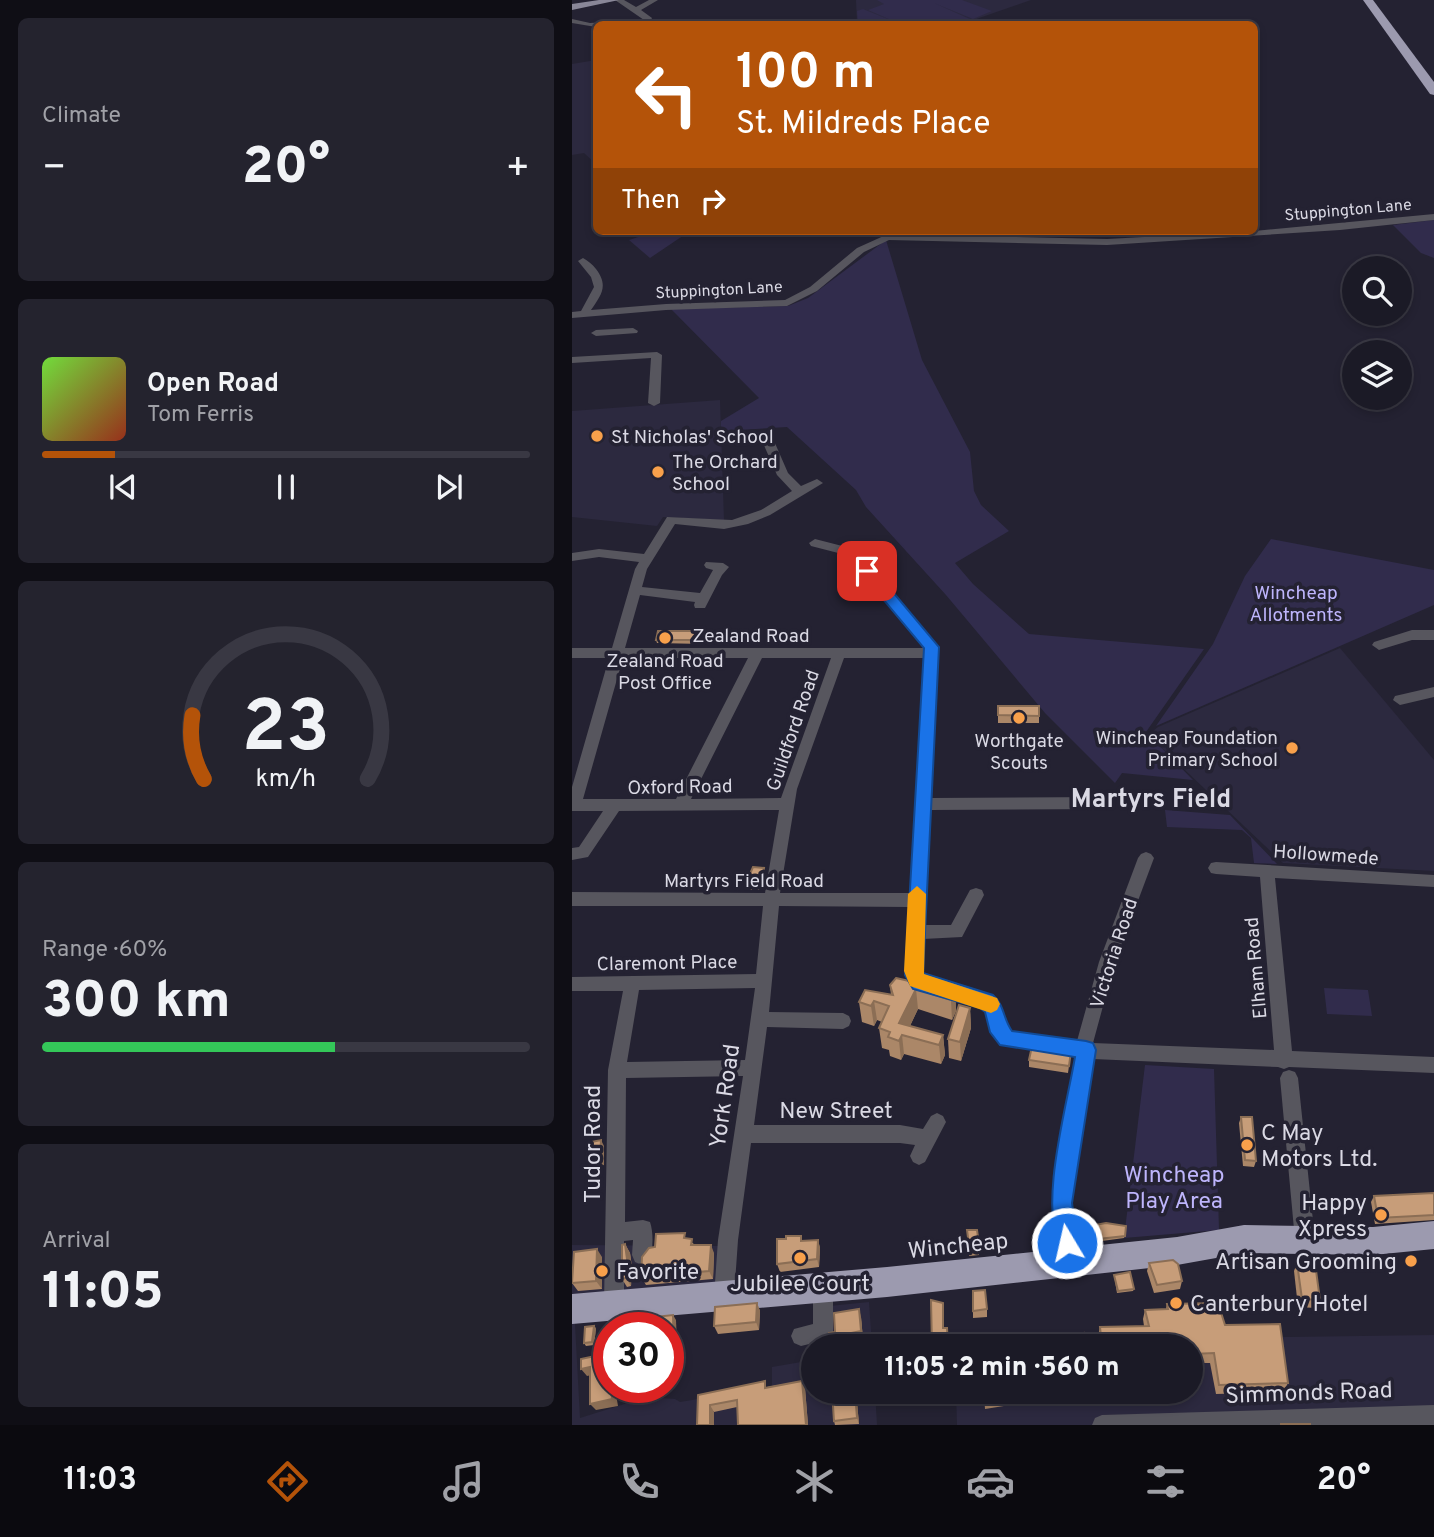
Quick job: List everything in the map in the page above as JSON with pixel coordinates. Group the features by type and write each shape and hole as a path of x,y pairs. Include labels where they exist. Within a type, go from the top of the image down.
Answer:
{"highway":[{"path":"1368,0 1434,91"},
{"path":"1378,0 1434,78"},
{"name":"Wincheap","path":"572,1309 1070,1263 1178,1251 1243,1239 1374,1241 1434,1235"}],"main road":[{"path":"572,7 617,0"}],"street":[{"path":"617,0 638,9 648,18 647,21"},
{"path":"638,9 655,3"},
{"path":"572,21 593,25"},
{"path":"590,25 591,34"},
{"name":"Stuppington Lane","path":"1258,232 1434,217"},
{"name":"Stuppington Lane","path":"572,315 672,306 767,305 794,300 856,253 888,237 1107,242 1216,235"},
{"path":"584,314 601,288 599,279 587,262"},
{"path":"596,333 633,331"},
{"path":"612,356 618,332"},
{"path":"572,360 649,354 659,357 654,403"},
{"path":"765,434 766,451 783,475 799,491"},
{"path":"573,806 635,590 647,559 671,520 732,524 770,512 799,491 817,484"},
{"path":"815,543 850,552 929,641 931,653 913,971 919,983 986,1001 994,1008 996,1026 1007,1039 1286,1069 1434,1065"},
{"path":"572,557 599,552 647,559"},
{"path":"635,590 701,602 723,567 710,565"},
{"path":"1379,645 1433,631"},
{"name":"Zealand Road","path":"572,653 931,653"},
{"path":"680,805 757,654"},
{"name":"Guildford Road","path":"772,902 787,804 839,654"},
{"path":"1400,700 1434,692"},
{"path":"923,804 1105,803"},
{"name":"Oxford Road","path":"573,806 787,804"},
{"path":"572,854 582,853 615,805"},
{"name":"Victoria Road","path":"1070,1263 1061,1203 1084,1049 1107,962 1146,858"},
{"name":"Hollowmede","path":"1216,868 1434,881"},
{"name":"Elham Road","path":"1267,871 1305,1240"},
{"path":"916,932 956,932 976,895"},
{"name":"Martyrs Field Road","path":"572,899 772,902 917,900"},
{"name":"York Road","path":"724,1297 728,1240 760,1019 772,902"},
{"name":"Claremont Place","path":"572,984 763,981"},
{"name":"Tudor Road","path":"614,1305 616,1070 632,984"},
{"path":"760,1019 843,1021"},
{"path":"616,1070 752,1068"},
{"path":"919,1156 937,1122"},
{"name":"New Street","path":"744,1134 900,1134 928,1139"},
{"path":"616,1233 643,1229 642,1255"},
{"path":"808,1334 823,1332 823,1287"},
{"name":"Simmonds Road","path":"1102,1425 1356,1421 1434,1415"}],"shaded area":[{"path":"856,0 1031,0 971,21 857,21"},
{"path":"593,60 593,161 584,153 572,155 572,64"},
{"name":"The Orchard School","path":"720,400 724,520 663,517 657,526 572,517 572,411"},
{"name":"Wincheap Foundation Primary School","path":"1340,648 1434,760 1434,871 1283,863 1148,735 1158,727"},
{"path":"572,1245 724,1246 721,1284 619,1312 593,1312 593,1319 575,1324 580,1418 628,1403 684,1403 772,1387 772,1367 801,1362 801,1404 876,1404 877,1425 572,1425"},
{"path":"869,1302 871,1334 831,1334 829,1306"},
{"path":"1434,1335 1434,1425 957,1425 956,1404 1203,1404 1203,1338"}],"green space":[{"path":"877,0 962,0 992,11 973,19 934,3 972,20 893,21 868,10 884,4"},
{"path":"863,9 893,21 858,21 857,11"},
{"path":"1434,220 1434,258 1421,253 1393,225"},
{"path":"645,235 684,235 650,258 629,240"},
{"path":"886,240 922,360 970,452 974,491 981,505 1009,531 955,563 973,584 1029,634 1204,649 1146,732 1193,780 1122,773 1115,783 1045,713 946,595 866,507 856,490 787,427 721,431 721,421 759,398 671,309 788,306 808,298"},
{"name":"Wincheap Allotments","path":"1271,539 1434,570 1434,605 1156,726 1213,644 1245,576"},
{"path":"1165,810 1230,815 1277,864 1254,863 1251,838 1242,830 1167,827"},
{"path":"1324,988 1368,990 1372,1016 1327,1014"},
{"name":"Wincheap Play Area","path":"1145,1065 1214,1069 1219,1230 1124,1238"}],"building":[{"path":"658,631 704,631 702,640 656,640"},
{"path":"998,706 1039,706 1039,716 998,715"},
{"path":"753,867 764,868 761,883 746,883"},
{"path":"896,978 918,983 920,980 955,991 951,1000 916,989 899,1023 943,1035 939,1045 902,1035 899,1041 888,1037 890,1032 879,1028 889,1006 874,1001 871,1006 859,1002 865,990 893,995 890,985"},
{"path":"959,1005 970,1008 960,1042 948,1039"},
{"path":"1032,1046 1071,1051 1069,1066 1029,1060"},
{"name":"C May Motors Ltd.","path":"1241,1117 1252,1117 1256,1161 1245,1160"},
{"path":"601,1140 600,1159 588,1162 587,1143"},
{"path":"1434,1193 1434,1215 1378,1218 1374,1196"},
{"path":"1106,1223 1126,1226 1125,1236 1080,1241 1078,1228"},
{"path":"967,1230 977,1230 979,1244 969,1245"},
{"path":"685,1233 684,1238 692,1239 691,1245 711,1245 709,1271 641,1277 642,1257 649,1248 655,1247 656,1234"},
{"path":"786,1236 801,1236 801,1241 818,1240 817,1259 777,1264 777,1239 786,1239"},
{"path":"625,1244 626,1278 622,1279 622,1245"},
{"path":"597,1249 596,1281 572,1283 574,1252"},
{"path":"1173,1260 1178,1264 1182,1281 1157,1285 1149,1263"},
{"path":"1297,1263 1315,1263 1320,1300 1302,1299"},
{"path":"1130,1272 1134,1289 1118,1291 1114,1275"},
{"path":"985,1290 987,1309 973,1311 973,1291"},
{"path":"931,1300 943,1303 943,1328 947,1328 947,1334 932,1334"},
{"path":"757,1303 756,1322 714,1326 715,1307"},
{"path":"1218,1303 1225,1325 1280,1324 1288,1383 1219,1385 1214,1353 1203,1354 1203,1334 1101,1334 1100,1327 1149,1326 1145,1310 1168,1309 1167,1304"},
{"path":"859,1309 861,1331 829,1334 835,1332 834,1313"},
{"path":"593,1326 592,1342 584,1343 585,1327"},
{"path":"593,1356 594,1403 590,1404 590,1367 581,1369 581,1359"},
{"path":"765,1381 765,1388 801,1381 801,1404 804,1404 806,1425 738,1425 737,1400 710,1405 710,1425 697,1425 698,1395"},
{"path":"833,1404 856,1404 857,1418 834,1421"}],"slow traffic":[{"path":"917,894 913,971 919,983 991,1004"}],"place":[{"name":"St Nicholas' School","path":"597,436"},
{"name":"The Orchard School","path":"658,472"},
{"name":"Zealand Road Post Office","path":"665,638"},
{"name":"Worthgate Scouts","path":"1019,718"},
{"name":"Wincheap Foundation Primary School","path":"1292,748"},
{"name":"C May Motors Ltd.","path":"1247,1145"},
{"name":"Happy Xpress","path":"1381,1215"},
{"name":"Jubilee Court","path":"800,1258"},
{"name":"Artisan Grooming","path":"1411,1261"},
{"name":"Favorite","path":"602,1271"},
{"name":"Canterbury Hotel","path":"1176,1303"}],"district":[{"name":"Martyrs Field","path":"1151,798"}],"route":[{"path":"867,571 932,647 926,716 914,975 919,983 986,1001 994,1008 996,1026 1007,1039 1086,1050 1061,1203 1067,1243"}]}
